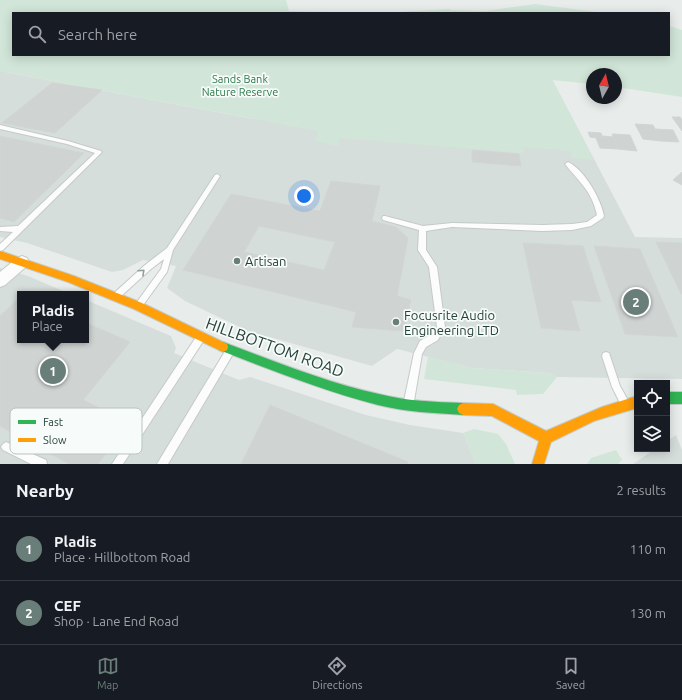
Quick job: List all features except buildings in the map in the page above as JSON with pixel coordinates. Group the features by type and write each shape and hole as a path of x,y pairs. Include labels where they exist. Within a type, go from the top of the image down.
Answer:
{"street":[{"name":"HILLBOTTOM ROAD","path":"0,255 116,297 230,350 300,376 379,400 426,407 493,410 546,438"},
{"path":"0,281 22,262"},
{"path":"670,398 682,398"},
{"path":"538,464 546,438 579,420 624,404 634,402"}],"lane":[{"path":"0,127 99,152 0,248"},
{"path":"385,218 423,229 452,225 542,228 572,227 589,224 601,216 599,204 580,175 568,164"},
{"path":"138,306 164,270 170,250 217,176"},
{"path":"1,229 20,229"},
{"path":"408,404 418,353 423,344 435,337 441,327 433,267 422,250 423,229"},
{"path":"116,297 148,267 170,250"},
{"path":"142,426 201,337"},
{"path":"162,464 230,350"},
{"path":"606,356 616,387 624,404"},
{"path":"6,447 10,449"},
{"path":"21,454 42,464"},
{"path":"117,464 124,454"}],"shaded area":[{"path":"0,71 254,119 552,79 635,237 682,238 682,379 557,377 548,373 472,368 397,349 372,366 248,331 185,301 167,288 176,266 143,260 123,270 112,272 27,243 0,237"},
{"path":"0,268 28,276 63,291 17,291 17,343 89,343 89,301 171,336 176,348 174,353 239,380 250,377 366,415 410,425 463,433 476,464 0,464"},
{"path":"676,435 682,450 682,464 633,464 651,452 670,452 670,439"}],"green space":[{"name":"Sands Bank Nature Reserve","path":"0,0 286,0 289,11 334,12 12,12 12,56 670,56 670,26 682,30 682,97 622,88 622,68 586,68 586,83 552,80 594,160 572,158 570,151 523,147 524,153 339,138 338,146 316,141 318,131 0,71"},
{"path":"535,4 596,12 398,12 450,9 486,11"},
{"path":"428,356 472,368 548,373 557,377 543,394 517,395 516,390 424,379"},
{"path":"474,429 498,434 506,444 515,464 476,464 463,433"},
{"path":"616,450 622,460 618,464 587,464 591,458"}],"traffic: fast":[{"path":"223,347 300,376 379,400 426,407 463,409"},
{"path":"670,398 682,398"}],"traffic: slow":[{"path":"0,255 71,279 138,306 223,347"},
{"path":"538,464 546,438 590,417 613,408 634,403"},
{"path":"463,409 493,410 546,438"}],"place":[{"name":"Artisan","path":"237,261"},
{"name":"CEF","path":"636,302"},
{"name":"Focusrite Audio Engineering LTD","path":"396,322"},
{"name":"Pladis","path":"53,371"}]}
